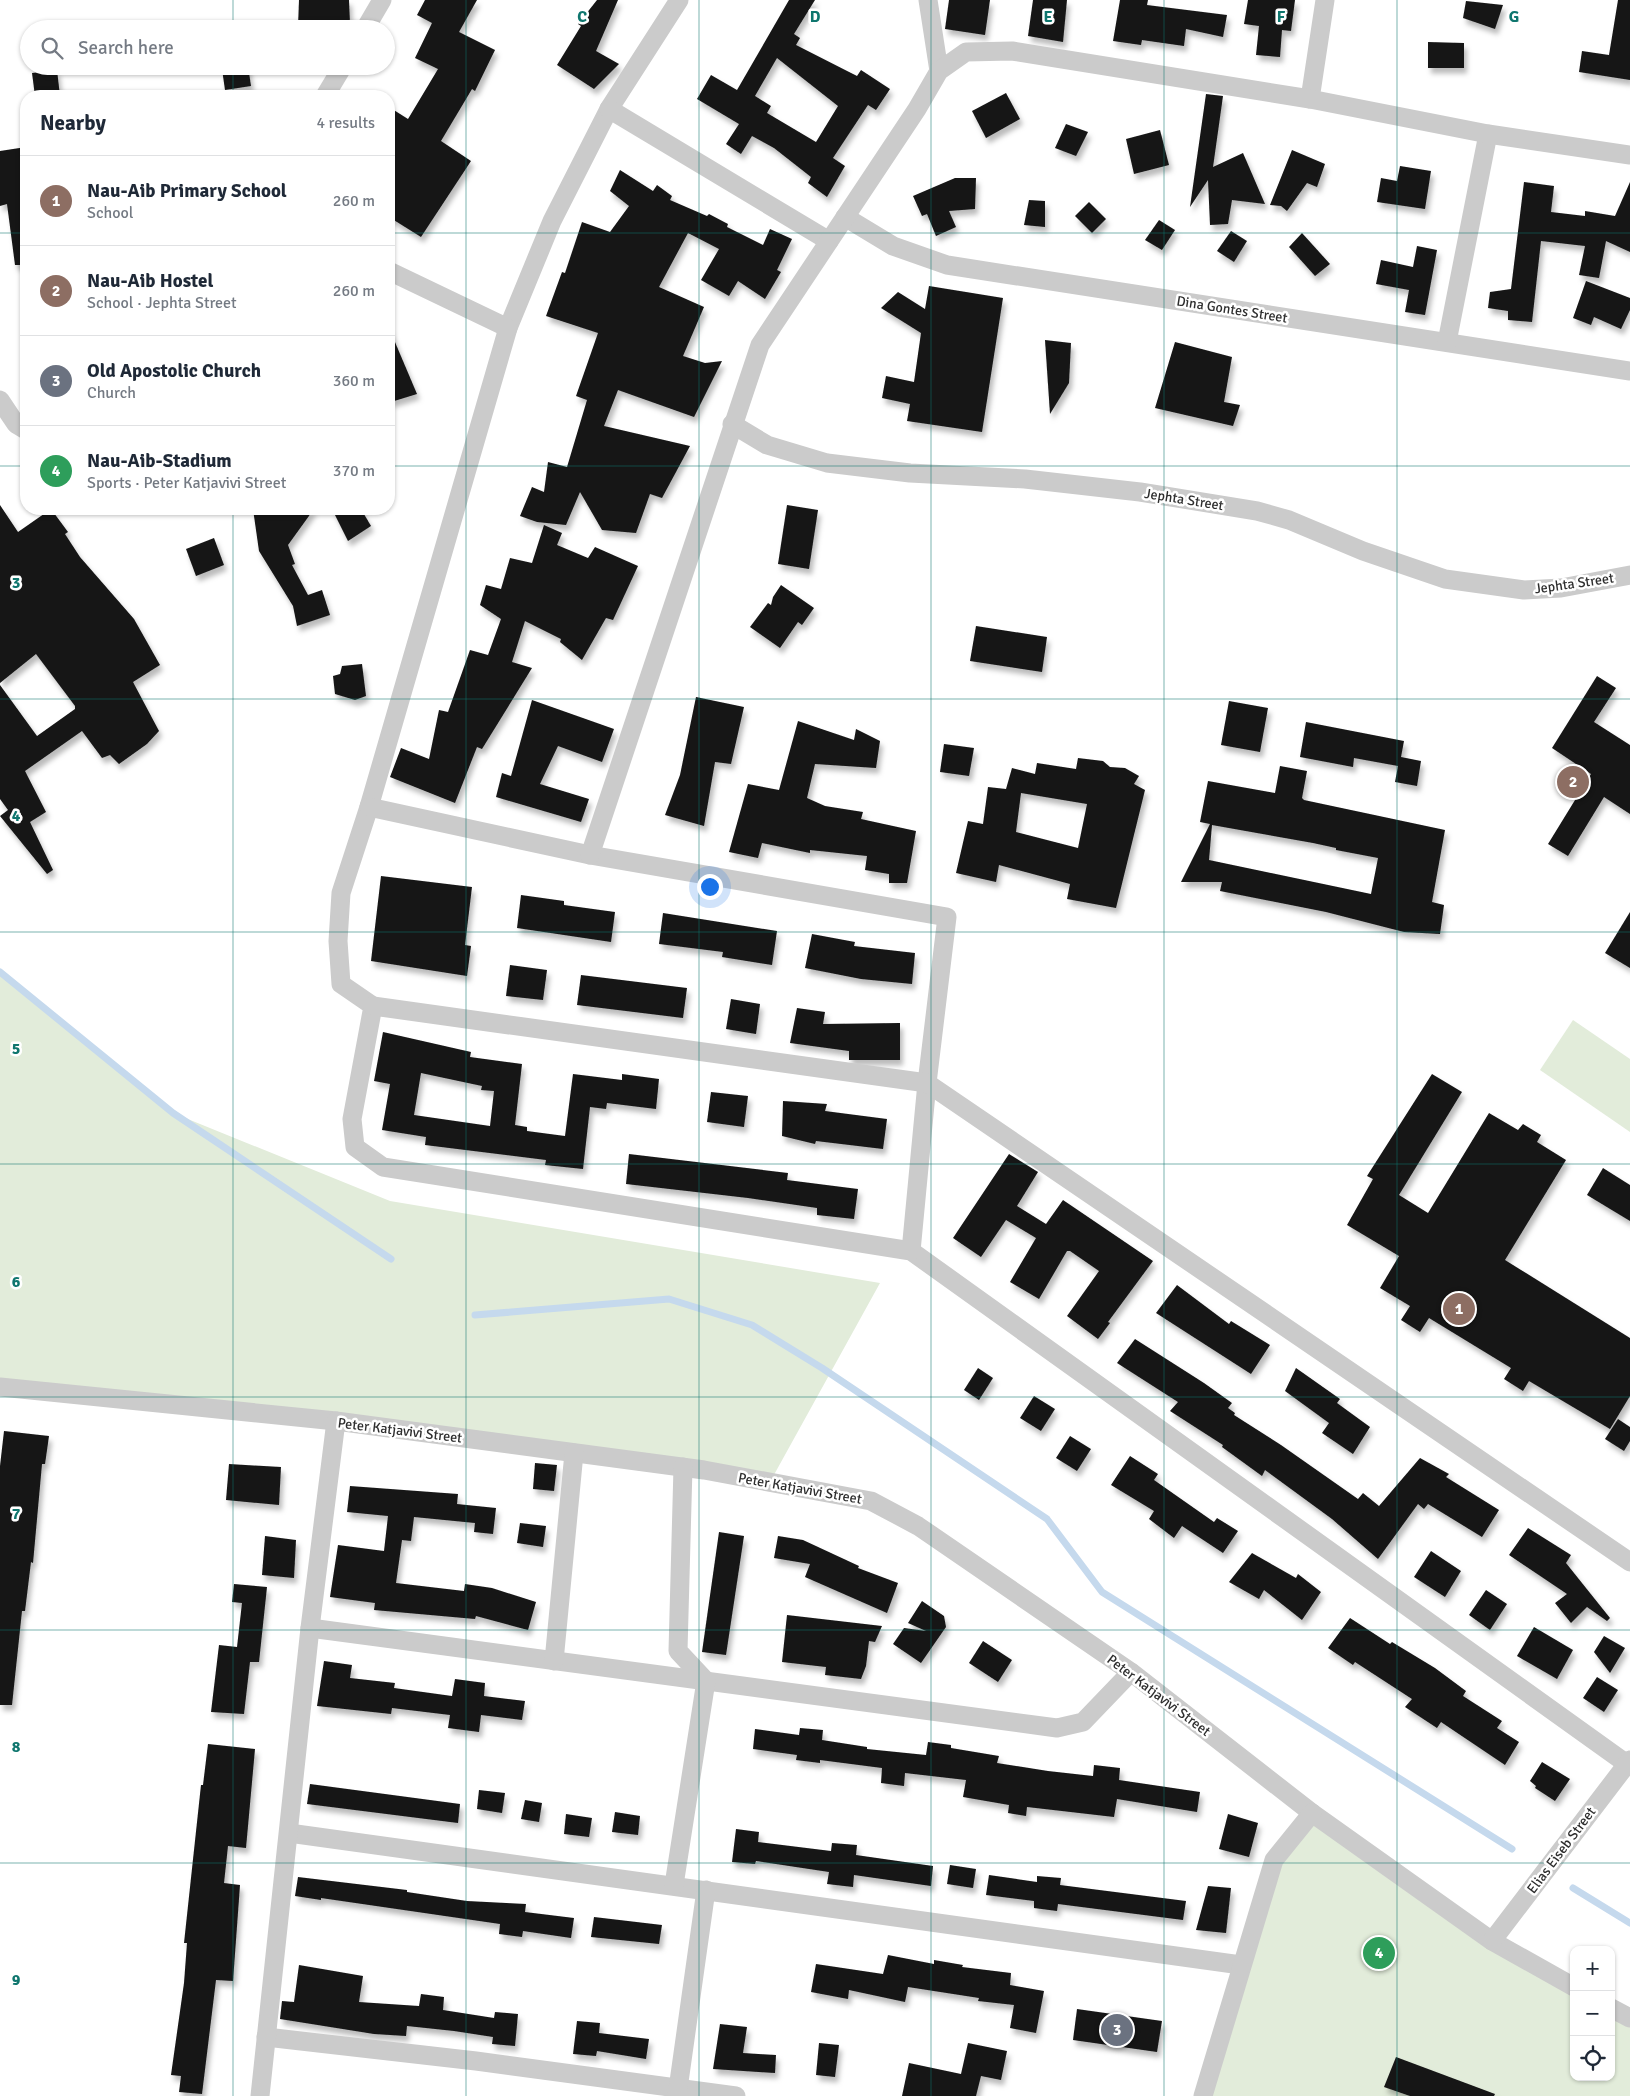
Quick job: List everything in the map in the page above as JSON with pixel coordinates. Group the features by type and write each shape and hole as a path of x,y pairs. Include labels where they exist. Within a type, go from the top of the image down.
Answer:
{"street":[{"path":"370,20 382,0"},
{"path":"679,0 609,109 552,221 508,328 369,807 341,893 338,941 341,984 374,1006 927,1083 1630,1562"},
{"path":"928,0 939,71"},
{"path":"1310,99 1325,0"},
{"path":"590,855 732,424 760,345 916,109 939,71 966,52 1012,51 1310,99 1488,134 1630,155"},
{"path":"329,90 338,75"},
{"path":"609,109 829,241"},
{"path":"1446,342 1488,134"},
{"name":"Dina Gontes Street","path":"845,216 893,246 947,265 1630,371"},
{"path":"395,274 508,328"},
{"path":"0,400 16,424 20,426"},
{"name":"Jephta Street","path":"732,424 767,445 827,463 910,473 1024,479 1140,492 1257,511 1290,520 1363,551 1445,579 1524,590 1561,588 1630,575"},
{"path":"369,807 590,855 947,917 927,1083 911,1251"},
{"path":"374,1006 352,1119 355,1147 382,1167 911,1251 1629,1762"},
{"name":"Peter Katjavivi Street","path":"0,1387 336,1421 683,1467 871,1501 918,1526 1131,1672 1312,1813 1492,1941 1570,1984"},
{"path":"260,2096 310,1628 336,1421"},
{"path":"554,1661 574,1453"},
{"path":"683,1467 678,1651 706,1681"},
{"path":"310,1628 1057,1728 1083,1722 1131,1672"},
{"path":"674,1885 706,1681"},
{"name":"Elias Eiseb Street","path":"1492,1941 1629,1762"},
{"path":"1203,2096 1274,1860 1312,1813"},
{"path":"289,1833 1241,1965"},
{"path":"678,2093 706,1890"},
{"path":"1615,2010 1630,2018"},
{"path":"266,2036 476,2061 678,2093 736,2096"}],"green space":[{"path":"0,972 173,1113 390,1201 880,1283 770,1482 0,1387"},
{"path":"1573,1020 1630,1059 1630,1132 1540,1070"},
{"path":"1312,1813 1570,1984 1570,2081 1615,2081 1615,2010 1630,2018 1630,2096 1203,2096 1274,1860"}],"building":[{"path":"299,0 349,0 350,20 298,20"},
{"path":"425,0 477,0 459,32 495,50 475,91 472,89 441,141 471,161 421,237 395,221 395,111 408,119 438,69 415,58 432,23 417,15"},
{"path":"597,0 618,0 596,51 619,64 594,89 557,65 581,26 578,24"},
{"path":"789,0 815,0 794,34 800,38 796,45 857,76 861,70 890,89 876,110 868,105 833,158 845,166 827,197 808,183 811,177 774,148 752,136 741,154 726,144 739,124 697,99 711,75 737,90","holes":["777,58 838,106 816,142 767,113 771,106 755,96"]},
{"path":"949,0 990,0 985,35 945,29"},
{"path":"1033,0 1067,0 1063,42 1028,36"},
{"path":"1120,0 1148,0 1147,5 1227,15 1223,37 1186,29 1184,46 1142,40 1141,45 1113,41"},
{"path":"1248,0 1295,0 1291,31 1282,30 1280,57 1256,55 1259,26 1244,24"},
{"path":"1618,0 1630,0 1630,80 1579,72 1582,51 1609,55"},
{"path":"1466,1 1503,5 1495,29 1463,18"},
{"path":"1428,42 1464,43 1464,68 1428,68"},
{"path":"32,75 58,75 59,90 34,90"},
{"path":"223,75 249,75 251,86 225,90"},
{"path":"1006,93 1020,119 986,138 972,111"},
{"path":"1206,94 1223,96 1213,167 1243,153 1265,204 1232,200 1228,224 1210,225 1208,180 1190,207"},
{"path":"1066,124 1088,132 1076,156 1055,148"},
{"path":"1160,130 1169,165 1134,174 1126,139"},
{"path":"20,148 20,265 15,265 7,204 0,206 0,151"},
{"path":"1292,150 1325,164 1317,187 1307,183 1287,211 1281,206 1270,205"},
{"path":"1400,166 1431,171 1425,209 1377,202 1381,178 1397,181"},
{"path":"620,170 653,191 657,185 672,196 670,200 707,216 709,214 728,224 727,227 763,245 770,229 792,239 777,270 781,272 765,299 738,281 729,296 701,280 719,249 688,233 659,287 704,307 683,356 705,363 722,361 694,417 618,390 604,426 690,446 662,498 650,494 636,533 602,530 580,492 566,525 537,522 520,516 532,487 544,492 548,462 567,467 587,400 576,396 598,333 546,316 562,272 565,273 582,222 610,232 629,206 610,191"},
{"path":"955,178 976,178 975,209 949,211 956,227 936,236 927,214 922,216 913,196"},
{"path":"1524,182 1554,186 1551,212 1585,216 1585,211 1615,216 1630,182 1630,252 1606,241 1599,278 1579,275 1585,246 1541,241 1532,322 1508,320 1508,311 1488,308 1490,292 1511,289"},
{"path":"1029,200 1045,201 1045,227 1024,225"},
{"path":"1089,202 1106,219 1092,233 1075,216"},
{"path":"1159,220 1175,230 1162,250 1145,240"},
{"path":"1231,231 1247,241 1234,262 1217,251"},
{"path":"1302,233 1330,264 1315,276 1289,247"},
{"path":"1417,246 1437,250 1425,315 1405,312 1409,290 1376,284 1381,260 1413,267"},
{"path":"1586,281 1630,298 1630,310 1621,329 1594,317 1591,325 1573,318"},
{"path":"929,286 1003,298 982,432 907,421 910,404 882,398 886,376 914,382 921,333 881,308 898,292 925,309"},
{"path":"1045,340 1071,343 1069,383 1050,414"},
{"path":"395,342 417,394 395,401"},
{"path":"1175,342 1232,357 1224,402 1240,405 1233,426 1155,408"},
{"path":"0,505 18,532 42,515 55,515 68,532 65,534 80,557 134,619 160,665 133,682 159,731 147,744 119,764 110,755 102,758 82,731 25,771 46,812 30,822 53,870 47,874 0,816 8,810 0,799 0,685 37,736 75,709 75,706 36,654 0,683"},
{"path":"787,505 818,510 809,569 778,564"},
{"path":"254,515 310,515 288,545 295,564 292,565 308,595 322,590 330,615 297,626 293,606 259,551"},
{"path":"335,515 365,515 371,526 348,541"},
{"path":"544,525 562,533 557,545 588,558 595,547 638,566 613,620 606,618 582,660 560,642 561,639 525,621 512,662 532,668 482,749 477,747 455,803 390,777 401,748 429,759 439,710 448,712 470,650 488,655 501,619 480,605 486,585 501,589 510,558 532,563"},
{"path":"214,538 224,565 196,576 186,549"},
{"path":"781,585 814,608 802,625 798,622 780,648 750,627 768,603 771,605 773,597"},
{"path":"976,626 1047,637 1042,672 970,661"},
{"path":"362,664 366,696 355,700 335,694 333,676 340,674 342,666"},
{"path":"1597,676 1616,688 1594,722 1630,745 1630,814 1604,797 1568,856 1548,844 1591,774 1552,748"},
{"path":"696,697 744,707 731,764 715,762 704,826 665,815 680,775"},
{"path":"532,700 614,729 602,762 558,746 540,784 589,799 581,822 496,797 502,773 511,776"},
{"path":"1229,701 1268,708 1260,752 1221,745"},
{"path":"798,721 854,740 856,729 880,741 876,768 815,764 807,798 825,806 863,812 861,819 916,831 907,883 889,883 889,874 865,870 867,856 810,850 810,853 762,843 758,858 729,852 748,784 779,790"},
{"path":"1306,722 1404,741 1401,757 1421,761 1417,786 1395,782 1398,766 1354,758 1353,767 1300,757"},
{"path":"944,744 974,748 969,776 940,772"},
{"path":"1078,758 1103,761 1110,767 1125,768 1139,776 1134,784 1145,790 1116,908 1067,899 1070,884 999,865 996,882 956,873 968,821 983,824 988,787 1006,789 1012,768 1035,774 1037,763 1076,769","holes":["1021,793 1087,804 1078,848 1016,832"]},
{"path":"1280,766 1307,771 1302,798 1304,800 1445,830 1432,902 1444,905 1440,934 1404,932 1326,912 1220,891 1222,882 1181,882 1210,824 1200,822 1208,781 1275,793","holes":["1212,825 1336,848 1336,850 1378,858 1371,894 1209,860"]},
{"path":"381,876 472,887 465,945 471,946 467,976 371,961"},
{"path":"521,895 564,901 564,905 615,912 611,942 517,928"},
{"path":"1630,912 1630,968 1605,953"},
{"path":"663,913 777,931 772,965 722,957 723,952 659,944"},
{"path":"812,934 855,942 854,946 915,953 912,984 861,979 805,968"},
{"path":"510,965 547,970 543,1000 506,996"},
{"path":"581,975 687,988 683,1018 577,1005"},
{"path":"731,999 760,1004 756,1034 726,1029"},
{"path":"797,1008 825,1012 823,1024 900,1023 900,1060 849,1060 849,1051 790,1043"},
{"path":"383,1032 471,1052 470,1057 522,1064 515,1125 527,1127 527,1131 565,1136 573,1074 622,1080 622,1074 659,1079 656,1109 607,1103 606,1109 590,1107 583,1169 545,1165 546,1160 425,1145 426,1137 382,1130 390,1084 374,1081","holes":["421,1073 482,1086 481,1090 494,1091 490,1126 414,1115"]},
{"path":"1432,1074 1462,1092 1399,1195 1428,1213 1489,1113 1518,1130 1523,1124 1541,1135 1537,1142 1566,1160 1505,1260 1630,1338 1630,1396 1610,1429 1529,1381 1523,1391 1504,1379 1511,1368 1429,1318 1420,1332 1401,1320 1410,1306 1380,1288 1399,1256 1347,1225 1373,1179 1367,1176"},
{"path":"711,1092 748,1096 744,1127 707,1122"},
{"path":"783,1101 827,1104 825,1111 887,1119 883,1149 816,1141 815,1144 782,1136"},
{"path":"629,1154 788,1173 787,1180 858,1189 854,1219 817,1215 817,1208 626,1184"},
{"path":"1009,1154 1038,1172 1017,1206 1046,1224 1063,1200 1153,1261 1108,1322 1110,1323 1098,1339 1067,1316 1099,1271 1070,1251 1067,1251 1039,1299 1010,1282 1036,1238 1006,1220 981,1257 953,1238"},
{"path":"1603,1168 1630,1185 1630,1221 1587,1195"},
{"path":"1177,1285 1229,1324 1231,1321 1270,1345 1251,1374 1156,1313"},
{"path":"1135,1339 1232,1403 1228,1408 1235,1413 1234,1415 1281,1445 1358,1499 1363,1493 1379,1506 1420,1458 1449,1474 1446,1477 1499,1510 1482,1537 1428,1504 1424,1509 1418,1504 1378,1559 1332,1519 1265,1470 1262,1476 1222,1447 1223,1445 1170,1411 1178,1402 1117,1363"},
{"path":"978,1368 993,1378 979,1400 964,1390"},
{"path":"1296,1368 1340,1399 1337,1403 1370,1427 1353,1454 1322,1433 1329,1423 1285,1391"},
{"path":"1034,1396 1055,1409 1041,1431 1020,1418"},
{"path":"1618,1419 1630,1427 1630,1441 1624,1451 1605,1439"},
{"path":"4,1431 49,1436 45,1464 42,1464 33,1563 31,1562 25,1611 22,1611 12,1705 0,1705 0,1466"},
{"path":"1070,1436 1091,1449 1077,1471 1056,1458"},
{"path":"1130,1456 1158,1474 1154,1480 1214,1522 1217,1518 1238,1531 1223,1553 1182,1526 1174,1538 1149,1519 1154,1511 1111,1485"},
{"path":"535,1463 557,1465 554,1491 533,1489"},
{"path":"229,1464 281,1467 279,1505 226,1500"},
{"path":"350,1486 458,1494 457,1504 496,1508 493,1534 474,1532 475,1523 414,1517 411,1541 402,1540 396,1583 464,1591 465,1584 492,1588 536,1602 528,1630 476,1616 475,1619 374,1610 375,1603 330,1597 338,1545 384,1551 388,1516 347,1512"},
{"path":"520,1523 546,1526 543,1547 517,1543"},
{"path":"1528,1528 1571,1555 1566,1563 1610,1618 1607,1621 1587,1607 1571,1623 1555,1603 1567,1594 1509,1555"},
{"path":"719,1532 744,1536 726,1655 702,1652"},
{"path":"265,1536 296,1540 294,1578 262,1575"},
{"path":"778,1536 803,1540 859,1566 858,1568 898,1583 887,1613 805,1577 810,1564 774,1558"},
{"path":"1431,1551 1461,1571 1445,1597 1414,1577"},
{"path":"1252,1553 1296,1578 1298,1574 1321,1592 1302,1620 1264,1590 1259,1599 1229,1582"},
{"path":"234,1584 267,1587 259,1662 250,1662 244,1714 211,1712 219,1645 237,1647 242,1603 232,1602"},
{"path":"1486,1590 1507,1604 1490,1630 1469,1615"},
{"path":"922,1601 944,1616 946,1627 921,1663 893,1644 904,1628 926,1631 908,1623"},
{"path":"787,1615 882,1626 875,1642 869,1641 866,1666 861,1679 825,1675 826,1667 782,1662"},
{"path":"1350,1618 1390,1644 1392,1642 1435,1668 1466,1691 1463,1696 1502,1721 1497,1728 1519,1742 1505,1765 1441,1722 1437,1728 1405,1707 1412,1699 1355,1662 1353,1665 1328,1648"},
{"path":"1534,1627 1573,1650 1557,1679 1517,1656"},
{"path":"1604,1636 1625,1648 1610,1673 1594,1652"},
{"path":"983,1641 1012,1660 998,1682 969,1663"},
{"path":"324,1661 352,1665 350,1678 395,1683 394,1688 452,1696 455,1679 485,1683 484,1696 525,1701 522,1720 481,1715 479,1732 448,1728 450,1715 392,1708 391,1714 317,1706"},
{"path":"1597,1677 1618,1690 1604,1712 1583,1698"},
{"path":"800,1728 823,1730 822,1740 867,1747 867,1749 926,1755 928,1742 951,1745 951,1748 999,1756 997,1763 1048,1771 1093,1776 1094,1765 1120,1768 1119,1780 1200,1792 1197,1812 1117,1799 1114,1817 1027,1807 1026,1816 1008,1813 1009,1805 963,1797 966,1780 905,1773 904,1786 881,1783 882,1768 820,1760 820,1763 796,1760 797,1755 753,1749 755,1729 799,1735"},
{"path":"208,1744 255,1749 246,1848 228,1846 224,1883 240,1885 233,1981 216,1980 202,2094 179,2092 181,2076 171,2075 184,1983 187,1943 184,1943 201,1785 203,1785"},
{"path":"1542,1762 1570,1779 1555,1801 1535,1788 1536,1786 1530,1781"},
{"path":"310,1784 460,1804 458,1823 307,1804"},
{"path":"479,1790 505,1793 502,1813 477,1809"},
{"path":"525,1800 542,1803 539,1822 521,1819"},
{"path":"615,1812 640,1816 638,1835 612,1832"},
{"path":"566,1814 592,1818 589,1837 564,1834"},
{"path":"1228,1814 1258,1823 1249,1857 1219,1849"},
{"path":"736,1829 759,1832 758,1842 831,1851 832,1843 857,1845 856,1855 933,1866 931,1886 854,1875 853,1887 827,1884 829,1872 756,1861 755,1864 732,1862"},
{"path":"950,1865 976,1869 973,1888 947,1884"},
{"path":"989,1875 1037,1882 1037,1876 1061,1878 1060,1885 1186,1901 1183,1920 1058,1904 1057,1911 1034,1908 1034,1901 986,1895"},
{"path":"298,1877 407,1890 407,1892 467,1901 526,1904 525,1912 574,1918 571,1938 523,1931 522,1937 499,1934 500,1924 321,1898 321,1900 295,1896"},
{"path":"1208,1886 1231,1888 1226,1933 1196,1930"},
{"path":"594,1917 662,1925 659,1944 591,1937"},
{"path":"888,1955 934,1964 934,1960 963,1965 962,1967 1011,1973 1010,1985 1044,1991 1036,2033 1010,2028 1014,2005 978,2001 979,1998 908,1987 905,2002 849,1990 848,1999 811,1992 816,1964 883,1974"},
{"path":"299,1965 363,1976 359,2002 419,2006 421,1994 444,1997 443,2010 494,2018 495,2012 518,2014 515,2046 492,2044 493,2037 454,2031 407,2026 406,2036 374,2034 280,2019 282,2001 294,2002"},
{"path":"1077,2009 1162,2021 1157,2052 1073,2040"},
{"path":"577,2021 600,2023 599,2033 649,2039 646,2059 597,2051 596,2056 573,2054"},
{"path":"720,2024 747,2027 743,2053 776,2055 775,2073 713,2069"},
{"path":"819,2043 839,2045 835,2077 816,2075"},
{"path":"968,2043 1007,2051 1001,2080 981,2076 976,2096 902,2096 909,2063 961,2074"},
{"path":"1396,2057 1495,2094 1494,2096 1410,2096 1384,2087"}],"waterway":[{"path":"0,972 173,1113 391,1259"},
{"path":"475,1315 669,1299 752,1325 822,1368 1047,1519 1102,1592 1512,1849"},
{"path":"1573,1888 1630,1923"}],"place":[{"name":"Nau-Aib Hostel","path":"1573,782"},
{"name":"Nau-Aib Primary School","path":"1459,1309"},
{"name":"Nau-Aib-Stadium","path":"1379,1953"},
{"name":"Old Apostolic Church","path":"1117,2030"}]}
